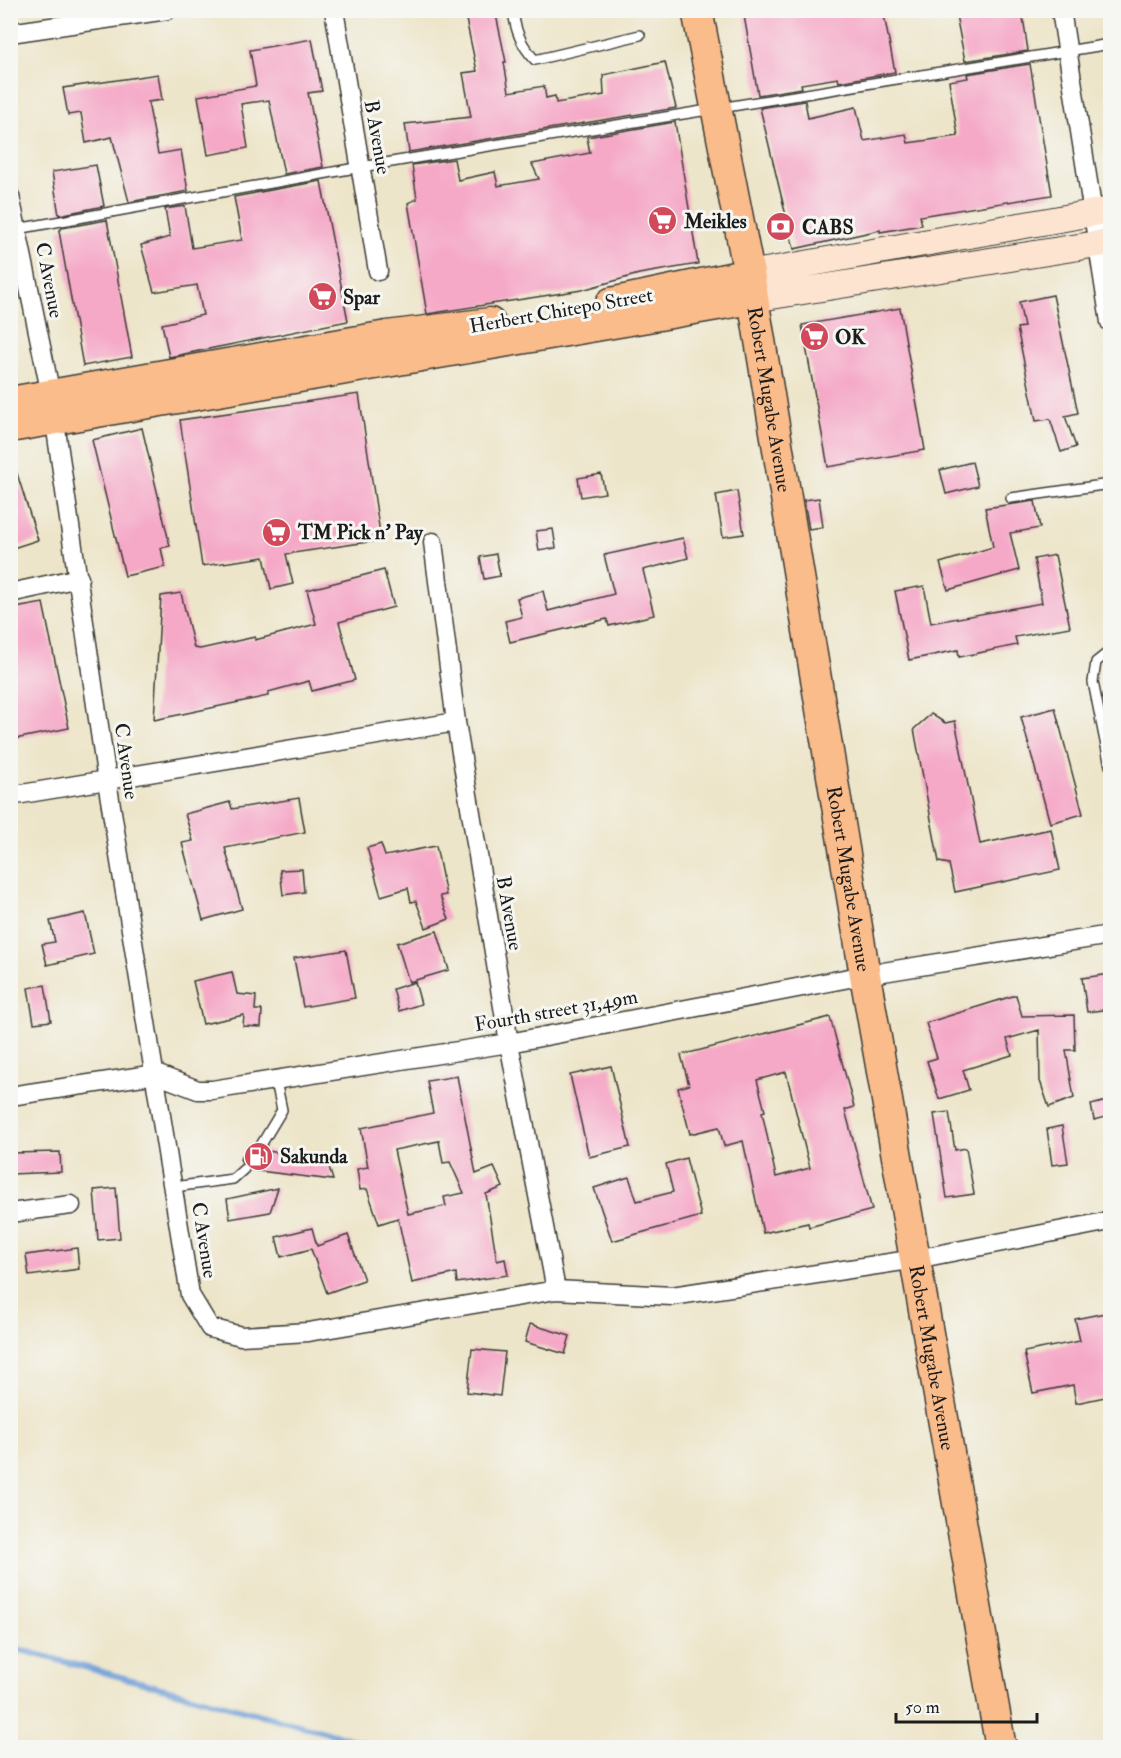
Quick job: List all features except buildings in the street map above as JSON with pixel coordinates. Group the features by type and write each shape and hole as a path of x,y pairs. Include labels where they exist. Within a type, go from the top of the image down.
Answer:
{"highway":[{"name":"Robert Mugabe Avenue","path":"697,10 750,287 865,975 1001,1748"},
{"name":"Herbert Chitepo Street","path":"10,427 52,408 387,336 750,287"},
{"name":"Herbert Chitepo Street","path":"10,402 52,408"}],"main road":[{"name":"Herbert Chitepo Street","path":"750,287 1102,212"},
{"name":"Herbert Chitepo Street","path":"750,287 1104,243"}],"street":[{"path":"10,33 167,10"},
{"name":"B Avenue","path":"334,10 378,271"},
{"path":"1061,10 1102,212 1110,322"},
{"name":"C Avenue","path":"10,196 52,408 79,578 107,781 190,1295 210,1328 241,1336 308,1332 556,1290"},
{"name":"B Avenue","path":"433,542 456,722 509,1042 556,1290"},
{"path":"10,593 79,578"},
{"path":"10,796 456,722"},
{"name":"Fourth street 31,49m","path":"10,1096 156,1074 198,1090 276,1081 509,1042 865,975 1110,935"},
{"path":"10,1213 71,1205"},
{"path":"556,1290 672,1296 916,1259 1110,1221"}],"lane":[{"path":"513,10 514,25 523,48 535,60 640,35"},
{"path":"17,229 361,167 1110,44"},
{"path":"1011,498 1110,484"},
{"path":"1110,651 1096,662 1093,682 1110,766"},
{"path":"258,1150 282,1110 276,1081"},
{"path":"174,1187 233,1179 244,1169"}],"waterway":[{"path":"10,1647 383,1748"}],"place":[{"name":"Meikles","path":"663,221"},
{"name":"CABS","path":"781,227"},
{"name":"Spar","path":"322,297"},
{"name":"OK","path":"814,337"},
{"name":"TM Pick n' Pay","path":"277,532"},
{"name":"Sakunda","path":"259,1156"}]}
